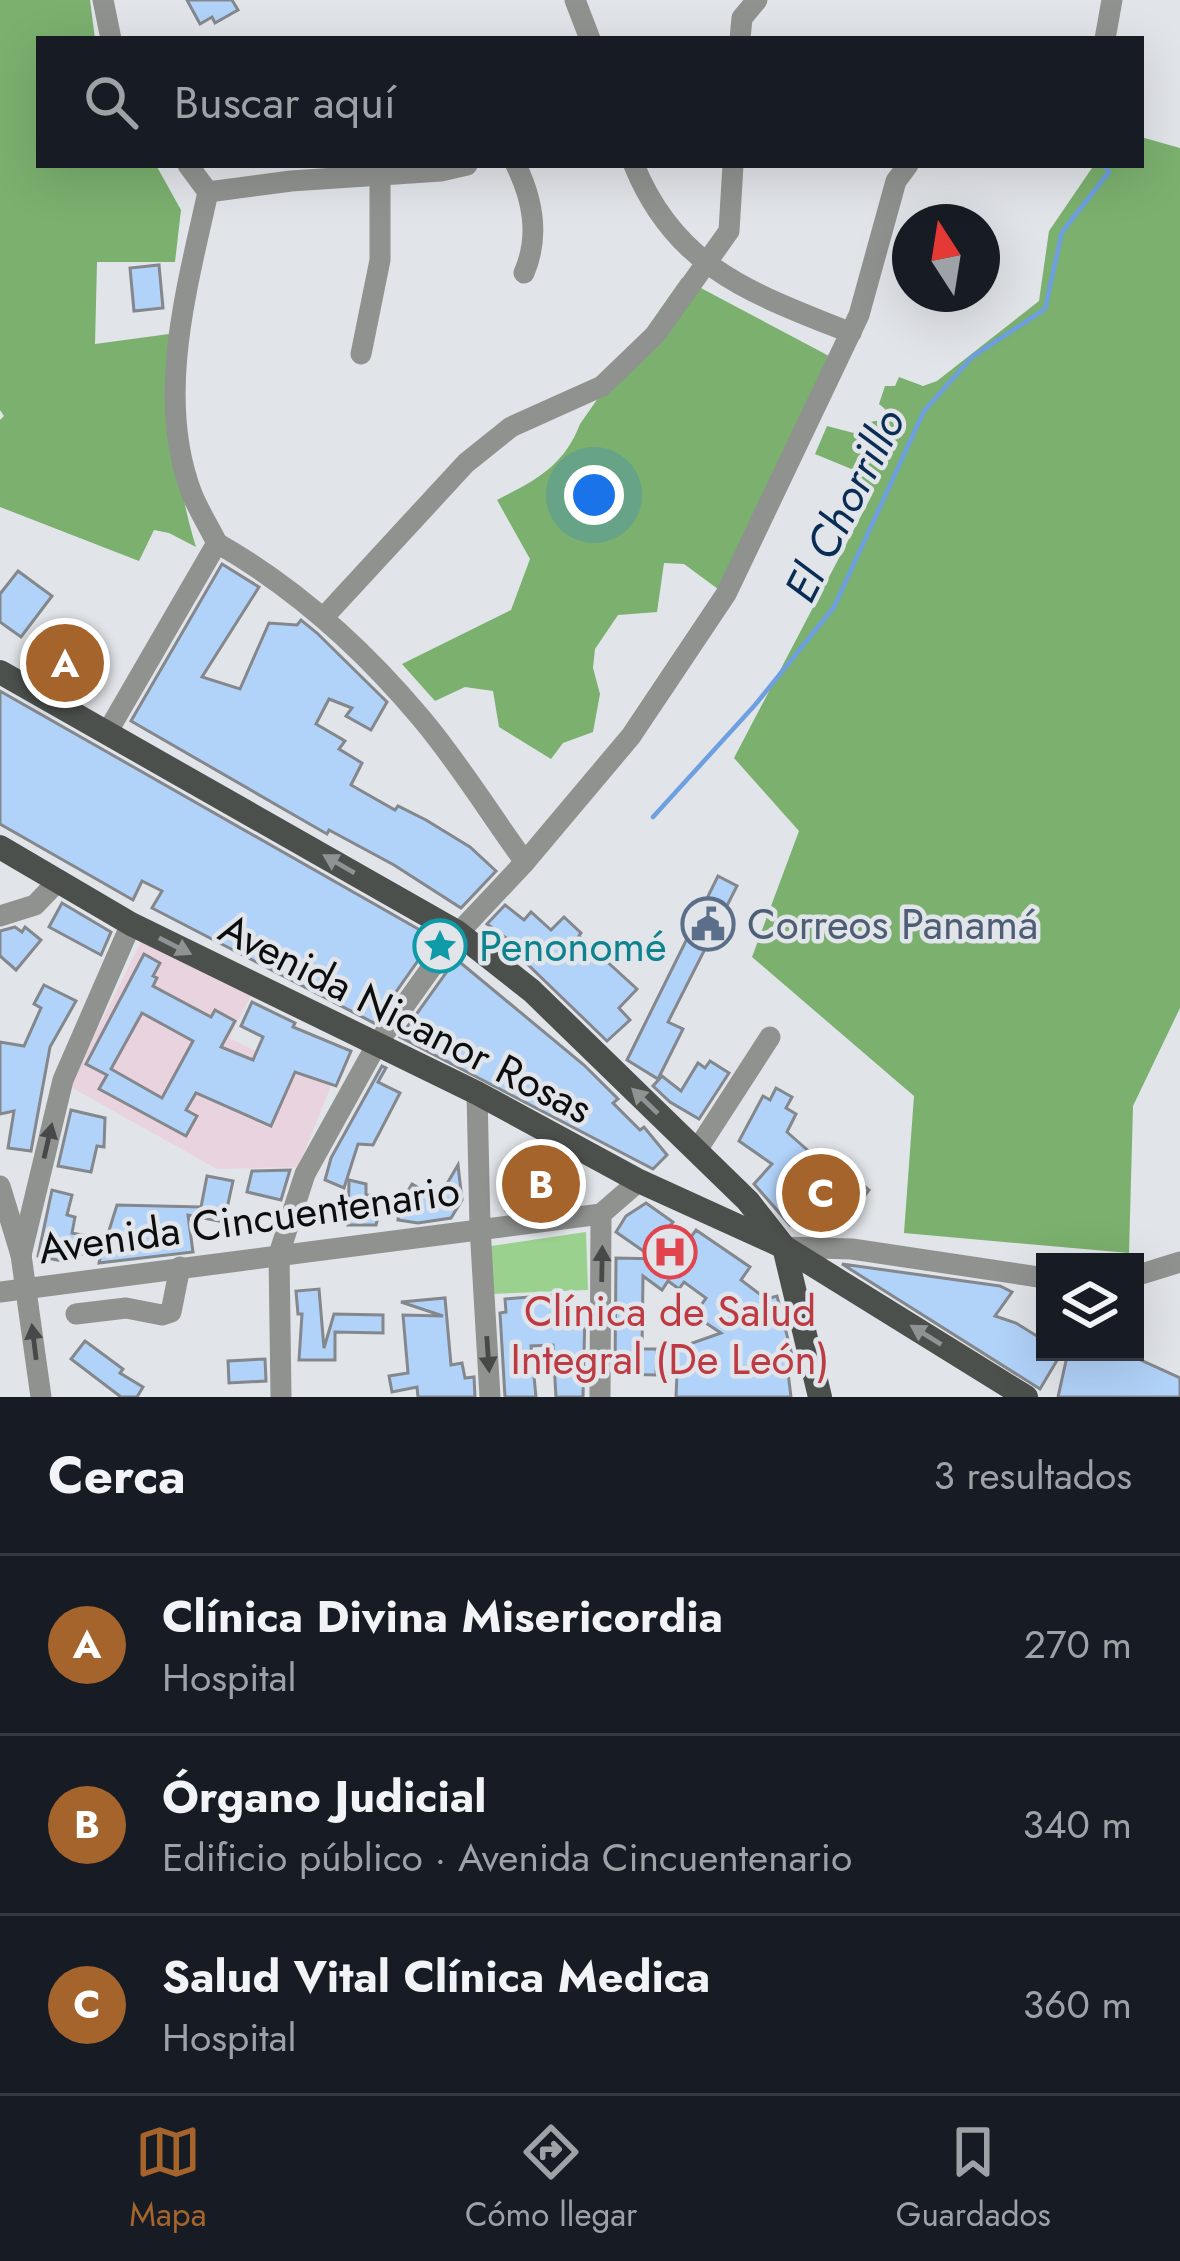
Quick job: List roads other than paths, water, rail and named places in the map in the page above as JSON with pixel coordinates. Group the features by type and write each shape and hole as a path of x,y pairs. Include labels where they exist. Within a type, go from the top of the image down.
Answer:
{"main road":[{"path":"0,672 457,932 532,991 697,1150 784,1246 1026,1397"},
{"name":"Avenida Nicanor Rosas","path":"0,847 131,924 477,1093 639,1181 784,1246"},
{"path":"784,1246 820,1397"}],"street":[{"path":"103,0 109,36"},
{"path":"575,0 589,36"},
{"path":"740,36 742,18 757,0"},
{"path":"1106,36 1112,0"},
{"path":"190,168 208,192 184,302 174,394 191,492 217,543 267,572 323,618 421,718 525,862"},
{"path":"208,192 383,171 454,168"},
{"path":"517,168 530,199 534,232 524,273"},
{"path":"635,168 649,202 706,264 756,294 850,333"},
{"path":"323,618 466,463 530,417 616,376 655,335 729,231 733,168"},
{"path":"281,1397 279,1254 305,1174 377,1044 457,932 525,862 631,736 726,594 859,315 896,181 906,168"},
{"path":"362,354 380,260 383,171"},
{"path":"108,730 217,543"},
{"path":"0,916 35,905 59,880"},
{"path":"21,1255 63,1080 131,924"},
{"path":"697,1150 770,1037"},
{"path":"477,1093 490,1397"},
{"path":"600,1397 601,1214 639,1181"},
{"path":"0,1186 21,1255 41,1397"},
{"name":"Avenida Cincuentenario","path":"0,1292 601,1214"},
{"path":"784,1246 852,1249 1036,1277"},
{"path":"1144,1273 1180,1262"},
{"path":"76,1314 126,1309 171,1312 180,1267"}],"waterway":[{"name":"El Chorrillo","path":"653,817 755,705 834,607 924,411 972,357 1045,309 1062,232 1109,172 1106,168"}],"place":[{"name":"Clínica Divina Misericordia","path":"65,663"},
{"name":"Correos Panamá","path":"708,924"},
{"name":"Penonomé","path":"440,946"},
{"name":"Órgano Judicial","path":"541,1184"},
{"name":"Salud Vital Clínica Medica","path":"821,1193"},
{"name":"Clínica de Salud Integral (De León)","path":"670,1252"}]}
